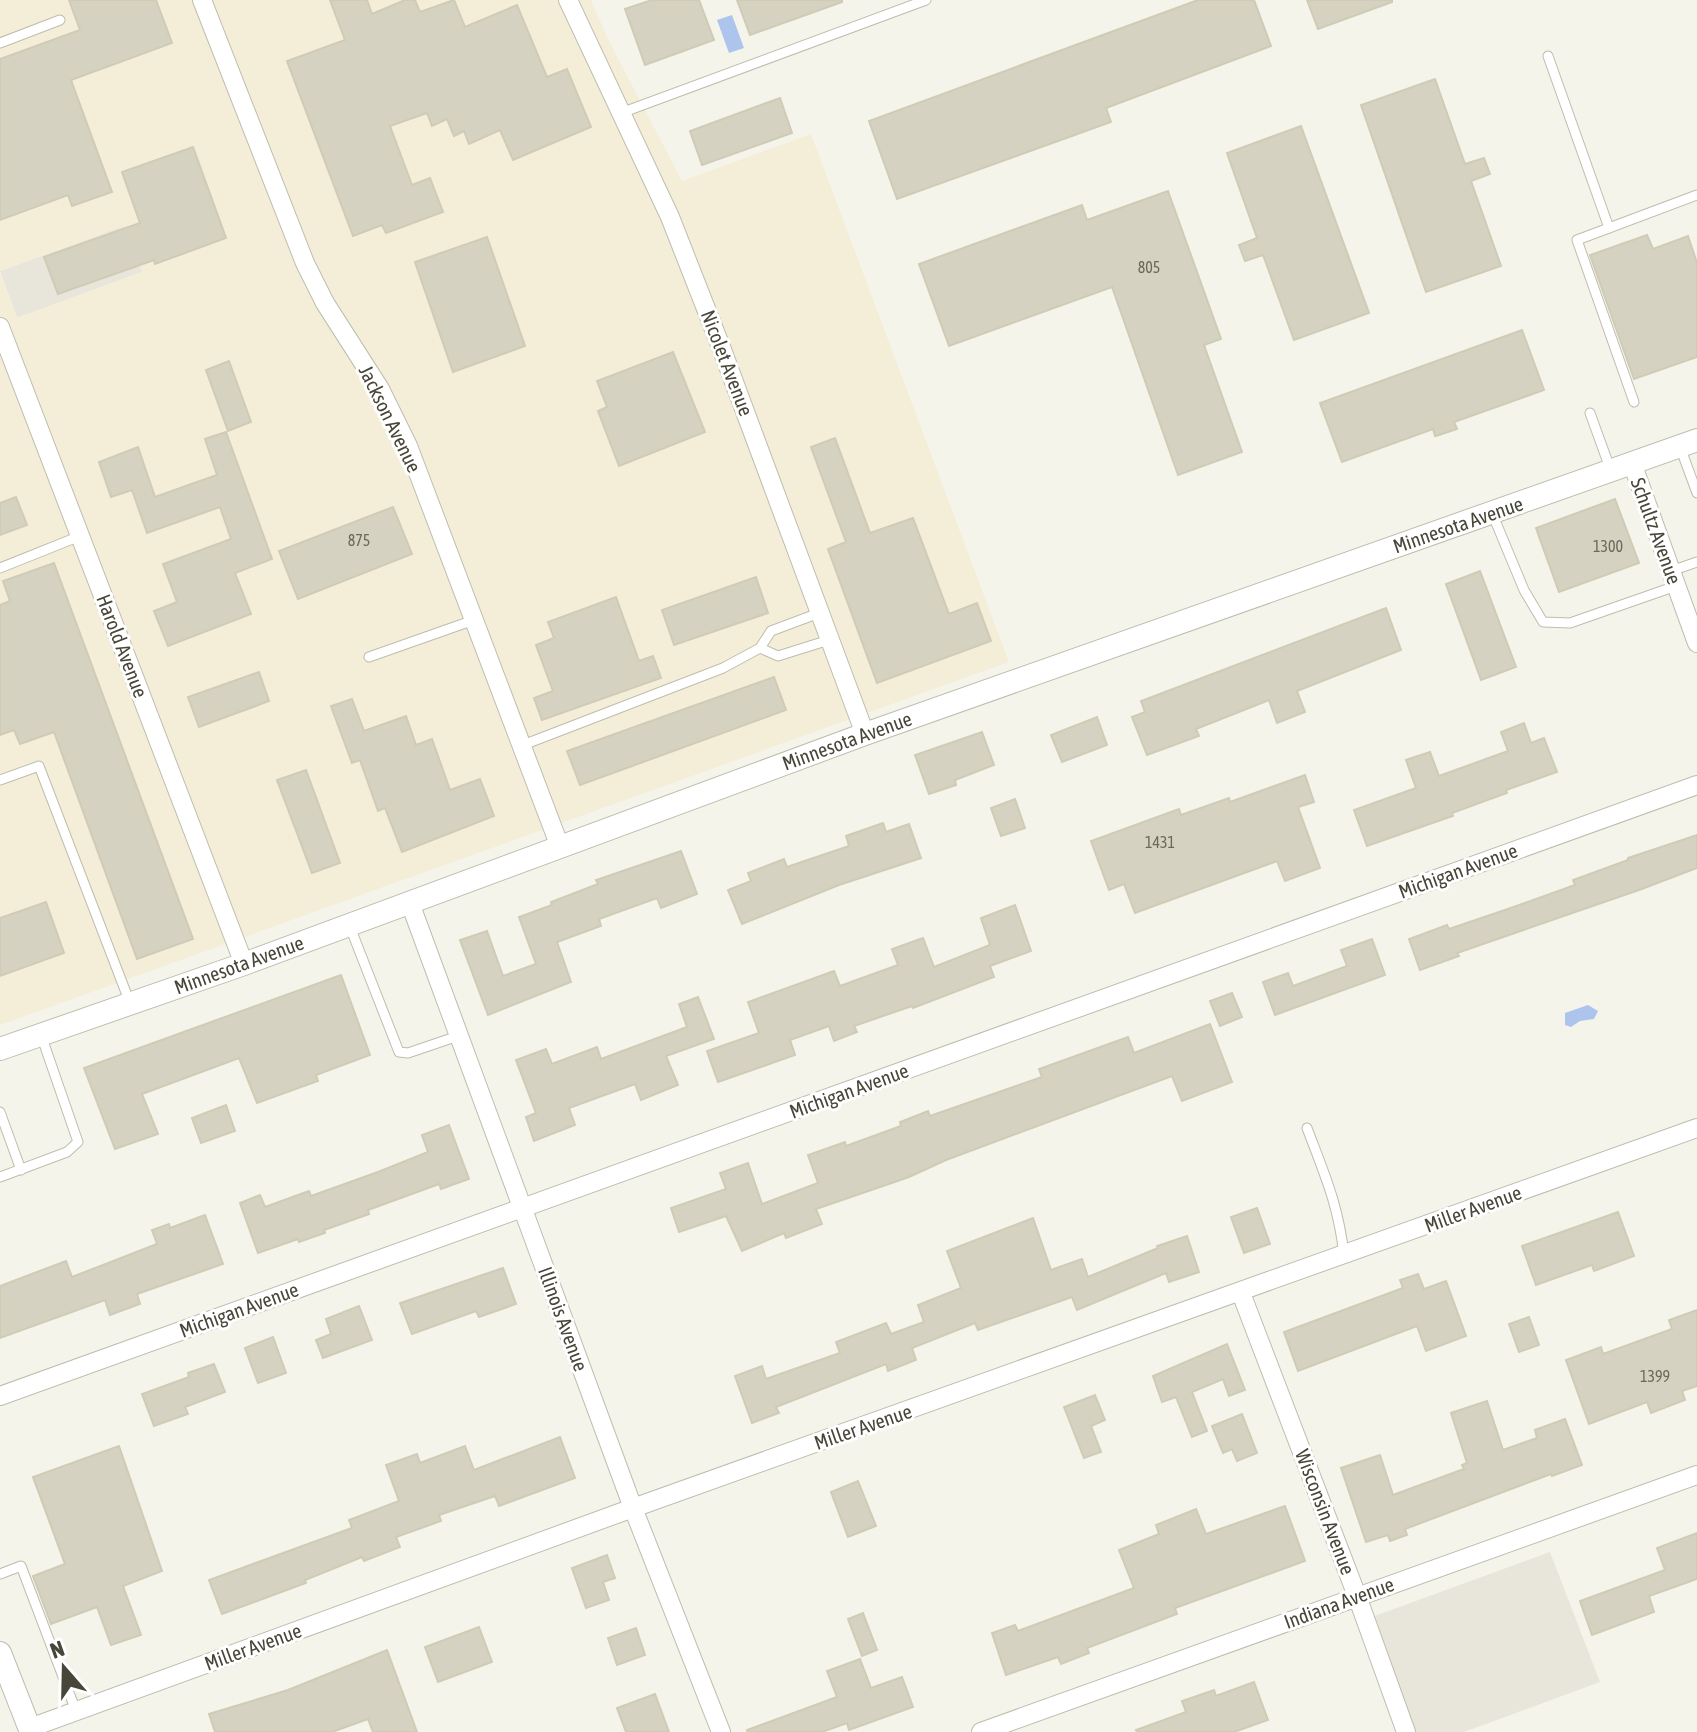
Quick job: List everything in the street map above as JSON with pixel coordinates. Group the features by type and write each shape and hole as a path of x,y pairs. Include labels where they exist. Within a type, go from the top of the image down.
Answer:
{"street":[{"name":"Jackson Avenue","path":"202,0 305,263 325,303 380,389 401,432 560,847"},
{"name":"Nicolet Avenue","path":"568,0 670,217 865,734"},
{"name":"Harold Avenue","path":"0,327 244,964"},
{"name":"Minnesota Avenue","path":"0,1049 244,964 865,734 1688,443"},
{"name":"Schultz Avenue","path":"1622,467 1674,579 1696,638"},
{"name":"Michigan Avenue","path":"0,1396 1697,785"},
{"name":"Illinois Avenue","path":"410,903 633,1508 721,1732"},
{"name":"Miller Avenue","path":"30,1730 633,1508 1697,1128"},
{"name":"Wisconsin Avenue","path":"1241,1293 1406,1732"},
{"name":"Indiana Avenue","path":"981,1732 1697,1475"},
{"path":"0,1653 30,1730"}],"lane":[{"path":"621,113 926,0"},
{"path":"0,43 60,20"},
{"path":"1548,56 1609,228"},
{"path":"1634,402 1577,240 1697,195"},
{"path":"1590,413 1622,467"},
{"path":"1688,443 1697,493"},
{"path":"1492,513 1524,590 1543,622 1570,623 1674,579 1697,562"},
{"path":"0,568 80,536"},
{"path":"523,745 723,668 760,648 771,631 819,613"},
{"path":"369,657 474,620"},
{"path":"760,648 778,656 829,640"},
{"path":"0,780 39,766 130,1003"},
{"path":"350,925 399,1052 408,1053 458,1036"},
{"path":"0,1177 67,1152 78,1142 41,1035"},
{"path":"0,1112 21,1170"},
{"path":"1307,1128 1341,1220 1344,1256"},
{"path":"0,1574 21,1566 76,1711"}],"shaded area":[{"path":"0,0 591,0 682,181 811,134 1009,662 0,1025 0,273 17,318 142,272 124,226 0,271"},
{"path":"124,226 142,272 17,318 0,271"},
{"path":"1550,1552 1600,1682 1464,1732 1415,1732 1372,1617"}],"water":[{"path":"732,15 744,48 729,53 717,20"},
{"path":"1588,1005 1598,1011 1594,1019 1580,1021 1571,1027 1565,1025 1565,1013"}],"building":[{"path":"69,0 156,0 172,43 71,80 112,192 72,206 68,195 0,220 0,59 80,30"},
{"path":"330,0 367,0 372,14 405,0 415,0 420,12 454,0 465,27 517,5 547,77 567,69 591,127 513,160 500,130 469,144 464,131 454,136 447,119 432,126 427,113 390,126 412,185 430,178 443,212 386,233 382,225 353,236 287,61 345,40"},
{"path":"652,0 699,0 714,40 645,65 625,9"},
{"path":"737,0 842,0 842,2 750,35"},
{"path":"1198,0 1254,0 1271,46 1106,108 1111,122 897,199 869,121"},
{"path":"1307,0 1392,0 1392,2 1318,29"},
{"path":"1435,79 1465,164 1484,158 1490,174 1471,181 1501,266 1426,292 1361,105"},
{"path":"780,98 792,133 702,165 690,131"},
{"path":"1301,126 1369,313 1294,340 1263,255 1245,261 1239,245 1257,238 1227,153"},
{"path":"193,147 226,238 58,294 44,257 140,223 122,172"},
{"path":"1168,191 1221,339 1204,345 1242,452 1178,475 1112,287 949,346 919,264 1082,205 1087,220"},
{"path":"1647,235 1653,249 1688,236 1697,263 1697,357 1634,379 1590,255"},
{"path":"487,237 525,346 453,372 415,262"},
{"path":"1522,330 1544,390 1454,422 1457,429 1435,436 1433,429 1342,462 1320,403"},
{"path":"673,352 705,432 619,466 598,411 607,407 597,381"},
{"path":"229,361 251,422 228,431 206,370"},
{"path":"226,432 272,559 235,573 251,614 168,646 154,611 177,602 163,564 231,539 220,507 147,533 132,490 111,497 99,462 138,447 155,497 217,475 205,439"},
{"path":"835,438 870,533 913,518 949,614 977,603 991,641 877,683 828,549 846,542 811,447"},
{"path":"16,497 27,525 0,535 0,503"},
{"path":"1615,499 1639,563 1559,592 1536,528"},
{"path":"393,507 412,554 298,599 279,551"},
{"path":"54,563 193,939 137,959 54,732 20,744 14,730 0,735 0,605 10,601 3,581"},
{"path":"1480,571 1516,667 1481,680 1446,584"},
{"path":"756,577 768,613 674,645 662,610"},
{"path":"616,597 639,661 653,656 661,678 542,720 534,698 553,691 536,645 554,638 548,622"},
{"path":"1386,608 1401,650 1297,691 1305,712 1277,723 1269,700 1196,729 1199,736 1147,755 1132,717 1145,712 1141,701"},
{"path":"259,672 269,701 199,727 188,697"},
{"path":"774,677 786,710 580,785 567,751"},
{"path":"352,699 364,731 406,716 416,745 432,739 450,790 480,779 494,816 402,852 385,808 378,811 360,760 352,763 331,706"},
{"path":"1097,717 1107,745 1062,762 1051,735"},
{"path":"1524,723 1531,743 1544,738 1557,772 1506,790 1507,793 1452,813 1453,816 1367,846 1354,810 1416,788 1406,760 1430,752 1439,776 1508,751 1501,732"},
{"path":"982,732 994,765 955,780 956,785 929,794 915,755"},
{"path":"306,770 340,863 312,873 277,780"},
{"path":"1305,775 1314,802 1298,807 1320,868 1285,881 1277,861 1135,913 1124,884 1109,890 1091,841 1179,809 1181,815 1229,798 1230,802"},
{"path":"1015,799 1025,828 1001,836 991,808"},
{"path":"883,823 886,832 909,824 921,858 839,885 742,924 728,890 751,881 748,873 784,859 787,867 849,846 846,836"},
{"path":"1697,835 1697,868 1457,953 1459,956 1420,970 1409,939 1447,925 1449,929 1575,885 1573,880"},
{"path":"681,851 697,894 661,908 657,898 599,919 601,926 557,942 571,982 488,1015 460,940 487,931 503,976 536,964 519,917 598,884 596,880"},
{"path":"46,902 64,953 0,976 0,918"},
{"path":"1015,905 1031,951 990,966 994,977 913,1008 854,1026 857,1032 834,1041 829,1026 790,1040 795,1055 718,1082 707,1051 759,1033 748,1002 834,971 840,986 898,965 892,949 923,938 934,967 990,945 981,918"},
{"path":"1372,939 1385,975 1275,1015 1263,982 1288,973 1293,986 1347,966 1341,950"},
{"path":"341,975 370,1055 316,1075 318,1081 257,1103 239,1058 142,1094 158,1134 115,1149 84,1068"},
{"path":"1232,993 1242,1017 1220,1026 1210,1001"},
{"path":"698,997 714,1039 666,1056 678,1085 641,1100 635,1084 569,1108 575,1125 534,1141 526,1117 536,1113 516,1060 546,1049 552,1064 597,1047 601,1059 687,1027 679,1004"},
{"path":"1210,1024 1232,1082 1182,1101 1172,1076 946,1160 909,1177 816,1209 822,1224 786,1238 784,1233 742,1251 726,1216 679,1232 671,1208 726,1189 720,1173 748,1163 762,1204 818,1183 808,1155 845,1142 846,1146 901,1126 900,1122 928,1111 930,1116 1042,1077 1039,1069 1128,1037 1134,1053"},
{"path":"226,1105 235,1131 201,1143 192,1118"},
{"path":"449,1125 469,1179 441,1189 439,1184 368,1210 369,1214 324,1230 325,1233 258,1253 240,1203 260,1195 265,1207 309,1191 311,1196 378,1172 428,1152 422,1135"},
{"path":"1257,1208 1270,1244 1244,1253 1231,1217"},
{"path":"1618,1212 1634,1256 1594,1271 1592,1265 1536,1285 1522,1246"},
{"path":"205,1215 223,1264 137,1294 140,1304 110,1315 105,1300 0,1338 0,1286 66,1261 72,1277 157,1244 152,1230 169,1224 170,1228"},
{"path":"1033,1218 1051,1270 1082,1259 1088,1277 1187,1236 1199,1272 1169,1282 1166,1273 1077,1310 1072,1297 978,1330 975,1323 912,1348 916,1360 888,1371 886,1364 776,1407 779,1413 752,1423 735,1376 762,1366 766,1379 840,1353 836,1342 886,1323 891,1334 924,1322 918,1305 961,1288 947,1251"},
{"path":"503,1268 516,1304 479,1317 476,1311 412,1334 400,1303"},
{"path":"1418,1274 1424,1289 1446,1281 1466,1336 1426,1351 1417,1326 1298,1371 1284,1332 1403,1288 1400,1280"},
{"path":"359,1306 372,1340 323,1358 316,1340 331,1334 326,1319"},
{"path":"1697,1310 1697,1386 1682,1391 1685,1400 1651,1413 1647,1402 1589,1424 1566,1360 1601,1347 1603,1354 1672,1329 1669,1320"},
{"path":"1529,1317 1539,1345 1519,1352 1509,1324"},
{"path":"273,1337 286,1373 258,1383 245,1348"},
{"path":"1227,1344 1245,1390 1229,1396 1223,1379 1192,1392 1207,1431 1192,1437 1176,1397 1162,1402 1153,1376"},
{"path":"214,1364 225,1392 185,1407 188,1414 154,1426 142,1394"},
{"path":"1095,1395 1105,1420 1091,1426 1101,1452 1084,1458 1064,1407"},
{"path":"1487,1401 1503,1450 1537,1438 1535,1430 1565,1419 1582,1465 1405,1529 1407,1535 1390,1541 1388,1535 1366,1542 1341,1468 1380,1455 1393,1495 1464,1469 1462,1465 1467,1463 1451,1413"},
{"path":"1242,1414 1257,1453 1237,1461 1232,1449 1223,1453 1212,1426"},
{"path":"560,1437 575,1478 499,1506 495,1496 439,1515 441,1521 396,1537 400,1547 364,1561 362,1557 305,1580 306,1583 222,1614 209,1580 352,1528 349,1520 399,1501 386,1465 417,1454 420,1463 465,1446 474,1470"},
{"path":"119,1446 162,1571 123,1586 141,1635 111,1645 97,1607 51,1624 33,1576 65,1564 33,1477"},
{"path":"858,1481 876,1526 848,1537 831,1492"},
{"path":"1285,1506 1305,1561 1175,1608 1177,1614 1087,1648 1089,1653 1061,1664 1058,1657 1006,1675 992,1633 1015,1625 1018,1631 1134,1588 1119,1550 1159,1534 1156,1525 1196,1509 1206,1534"},
{"path":"1697,1533 1697,1579 1649,1596 1654,1612 1592,1635 1580,1601 1665,1570 1657,1548"},
{"path":"607,1555 615,1578 603,1582 609,1600 586,1608 572,1568"},
{"path":"863,1613 877,1650 862,1656 848,1619"},
{"path":"479,1627 492,1662 438,1682 425,1647"},
{"path":"636,1628 645,1655 617,1665 608,1638"},
{"path":"387,1650 417,1732 373,1732 368,1719 332,1732 215,1732 209,1714 288,1690"},
{"path":"860,1659 871,1688 902,1677 913,1707 849,1730 847,1723 822,1732 748,1732 837,1697 827,1671"},
{"path":"1254,1682 1268,1720 1234,1732 1136,1730 1186,1712 1182,1701 1214,1690 1216,1696"},
{"path":"655,1694 669,1732 626,1732 617,1708"}]}
